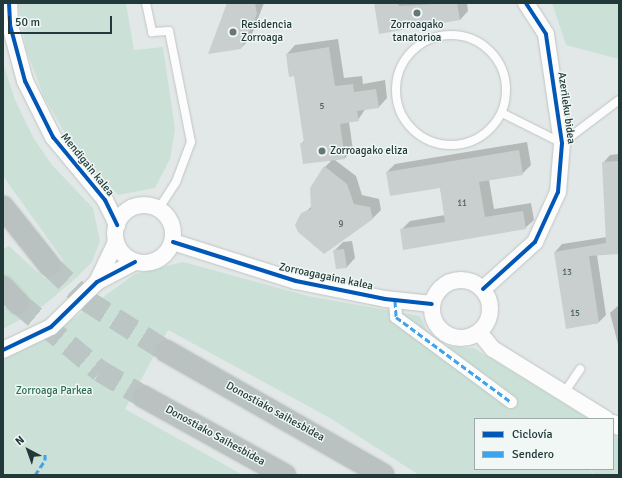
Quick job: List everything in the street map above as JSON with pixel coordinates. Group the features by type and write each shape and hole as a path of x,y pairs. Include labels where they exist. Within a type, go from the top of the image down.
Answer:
{"highway":[{"path":"3,207 50,266"},
{"path":"3,287 18,303"},
{"name":"Donostiako saihesbidea","path":"166,351 383,475"},
{"name":"Donostiako Saihesbidea","path":"144,397 285,475"}],"street":[{"name":"Mendigain kalea","path":"9,3 10,25 25,81 53,137 105,200 116,225"},
{"name":"Azerileku bidea","path":"483,289 535,242 558,192 562,143 546,34 526,3"},
{"name":"Mendigain kalea","path":"105,200 133,207"},
{"path":"3,350 51,327 97,282 135,262 157,260 173,242 172,223 159,208 133,207 116,225 116,242 97,282"},
{"path":"116,242 127,258 135,262"},
{"name":"Zorroagagaina kalea","path":"173,242 255,270 395,301 432,304"},
{"path":"467,280 483,289 490,312 478,332 463,338 446,334 435,321 432,304 441,288 453,281 467,280"},
{"path":"395,301 396,317 512,402"},
{"path":"478,332 493,349 604,418"}],"lane":[{"path":"146,3 152,32 169,31 191,142 176,182 159,208"},
{"path":"443,35 469,38 481,44 499,62 504,74 506,100 502,113 495,125 473,141 447,146 433,143 411,128 400,111 396,91 402,65 419,45 443,35"},
{"path":"502,113 562,143 619,100"},
{"path":"564,393 580,369"}],"green space":[{"path":"18,3 126,3 134,50 163,47 175,129 170,159 155,188 118,195 74,149 44,97 26,49"},
{"path":"552,3 619,3 619,59 566,45"},
{"path":"3,63 15,100 33,137 52,165 93,208 100,241 92,262 76,278 38,310 3,329 3,309 21,298 3,273 3,249 9,246 45,279 63,260 3,176"},
{"name":"Zorroaga Parkea","path":"183,262 308,296 420,316 427,331 444,346 474,348 587,418 474,418 474,470 591,470 592,475 419,475 330,418 168,330 125,409 243,475 3,475 3,356 45,339 135,274"},
{"path":"614,435 619,438 619,475 593,475 592,470 614,470"}],"building":[{"name":"Residencia Zorroaga","path":"227,3 255,3 257,14 241,49 208,54"},
{"name":"Zorroagako tanatorioa","path":"374,3 398,3 399,6 457,3 460,20 379,34"},
{"path":"329,47 335,86 353,84 354,92 376,89 379,108 357,111 359,121 340,124 345,159 303,164 300,143 304,143 294,76 289,77 286,54"},
{"path":"519,150 523,175 479,182 485,217 523,211 526,229 403,250 400,229 445,222 440,188 390,196 386,172"},
{"path":"619,161 619,254 589,256 599,323 566,329 554,252 606,243 602,162"},
{"path":"324,166 347,184 354,204 370,207 373,219 324,254 298,232 295,225 301,213 311,209 310,188"},
{"path":"344,249 347,268 336,269 333,250"}],"tunnel":[{"path":"50,266 87,301 166,351"},
{"path":"18,303 100,371 144,397"}],"marked path":[{"path":"395,301 396,317 511,402"},
{"path":"35,475 45,460 45,453"}],"cycle path":[{"path":"9,3 10,25 25,81 53,137 105,200 117,225"},
{"path":"483,289 535,242 558,192 562,143 546,34 526,3"},
{"path":"173,242 296,281 385,299 432,304"},
{"path":"3,350 51,327 97,282 135,262"}],"place":[{"name":"Zorroagako tanatorioa","path":"417,13"},
{"name":"Residencia Zorroaga","path":"233,32"},
{"name":"Zorroagako eliza","path":"322,151"}]}
